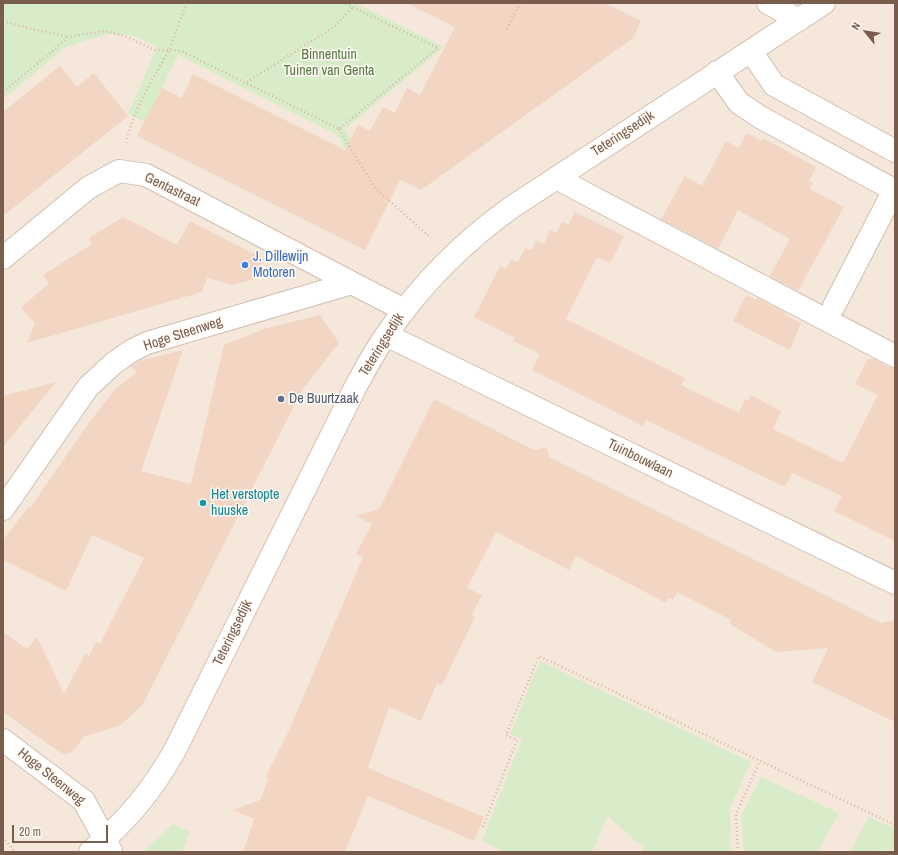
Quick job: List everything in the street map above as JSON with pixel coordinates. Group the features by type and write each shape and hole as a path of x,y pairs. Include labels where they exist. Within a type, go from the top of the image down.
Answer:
{"street":[{"path":"768,3 799,20"},
{"name":"Teteringsedijk","path":"102,848 152,788 175,750 356,386 386,335 404,310 452,256 487,225 556,178 824,3"},
{"path":"751,51 774,85 895,151"},
{"path":"717,72 739,103 760,117 894,190 834,306"},
{"path":"3,258 88,188 119,171"},
{"name":"Gentastraat","path":"119,171 146,175 352,283"},
{"path":"556,178 895,356"},
{"path":"352,283 404,310"},
{"name":"Hoge Steenweg","path":"3,509 88,387 114,363 131,351 147,343 352,283"},
{"name":"Tuinbouwlaan","path":"386,335 895,583"},
{"name":"Hoge Steenweg","path":"3,740 84,801 102,848"}],"path":[{"path":"119,171 128,132 138,106 169,50 187,3"},
{"path":"339,129 438,48 344,3"},
{"path":"507,29 520,3"},
{"path":"246,83 334,27 353,7"},
{"path":"3,21 68,37 105,31 125,36 155,50 182,52 339,129 376,188 452,256"},
{"path":"3,92 55,50 68,37"},
{"path":"483,827 517,740 506,735 539,656 895,825"},
{"path":"738,852 736,814 760,761"},
{"path":"3,837 15,852"}],"shaded area":[{"path":"3,3 895,3 895,852 3,852"}],"green space":[{"name":"Binnentuin Tuinen van Genta","path":"3,3 355,3 444,47 345,129 364,161 368,187 337,135 178,55 145,122 128,114 157,47 134,36 109,34 66,47 3,99"},
{"path":"540,661 751,762 730,808 731,852 641,852 644,845 636,842 608,816 592,852 503,852 482,840 522,739 510,734"},
{"path":"761,777 839,813 817,852 744,852 741,816"},
{"path":"869,817 895,829 895,850 850,852"},
{"path":"173,824 190,832 182,852 143,852"}],"building":[{"path":"406,3 605,3 641,21 633,38 421,190 400,180 365,250 137,136 162,88 182,98 193,74 345,150 358,125 370,131 383,107 395,113 407,88 420,95 455,27"},
{"path":"60,66 77,87 94,73 128,116 3,216 3,112"},
{"path":"747,133 762,141 763,138 816,167 809,181 813,183 810,189 844,207 798,291 770,276 790,239 738,210 718,249 661,219 685,176 702,186 726,141 739,148"},
{"path":"575,212 624,236 610,263 597,257 566,319 685,378 681,385 739,413 745,399 748,401 751,395 781,411 773,429 843,463 878,395 855,384 868,359 874,359 889,367 895,368 895,541 834,511 842,496 792,473 785,487 646,420 643,426 532,370 540,354 513,341 515,338 474,317 500,266 506,269 511,259 518,262 525,248 532,250 536,240 544,244 550,230 556,233 562,222 568,225"},
{"path":"123,217 177,245 190,221 264,259 254,279 232,285 207,278 202,292 27,343 35,323 21,308 49,283 43,275 92,244 89,238"},
{"path":"746,295 756,300 758,298 801,323 790,350 733,321"},
{"path":"320,315 339,343 302,390 143,704 121,725 83,737 76,748 70,753 64,754 58,751 3,712 3,632 27,649 37,637 64,694 85,654 89,656 96,642 100,644 144,558 92,535 66,591 3,560 3,540 28,507 30,508 88,424 116,388 137,373 131,366 139,361 183,350 141,471 191,484 224,345 267,328"},
{"path":"56,382 3,447 3,396"},
{"path":"434,399 534,450 547,447 549,457 881,623 895,620 895,722 812,682 828,648 776,652 730,624 731,620 677,592 673,600 668,598 666,603 576,556 569,570 496,532 467,588 482,595 472,615 475,617 442,685 437,683 421,721 389,707 368,768 484,817 474,841 368,796 345,852 243,852 254,819 233,810 260,800 268,780 266,776 287,735 363,557 356,554 372,524 355,516 379,509"}],"place":[{"name":"J. Dillewijn Motoren","path":"245,265"},
{"name":"De Buurtzaak","path":"281,399"},
{"name":"Het verstopte huuske","path":"203,503"}]}
